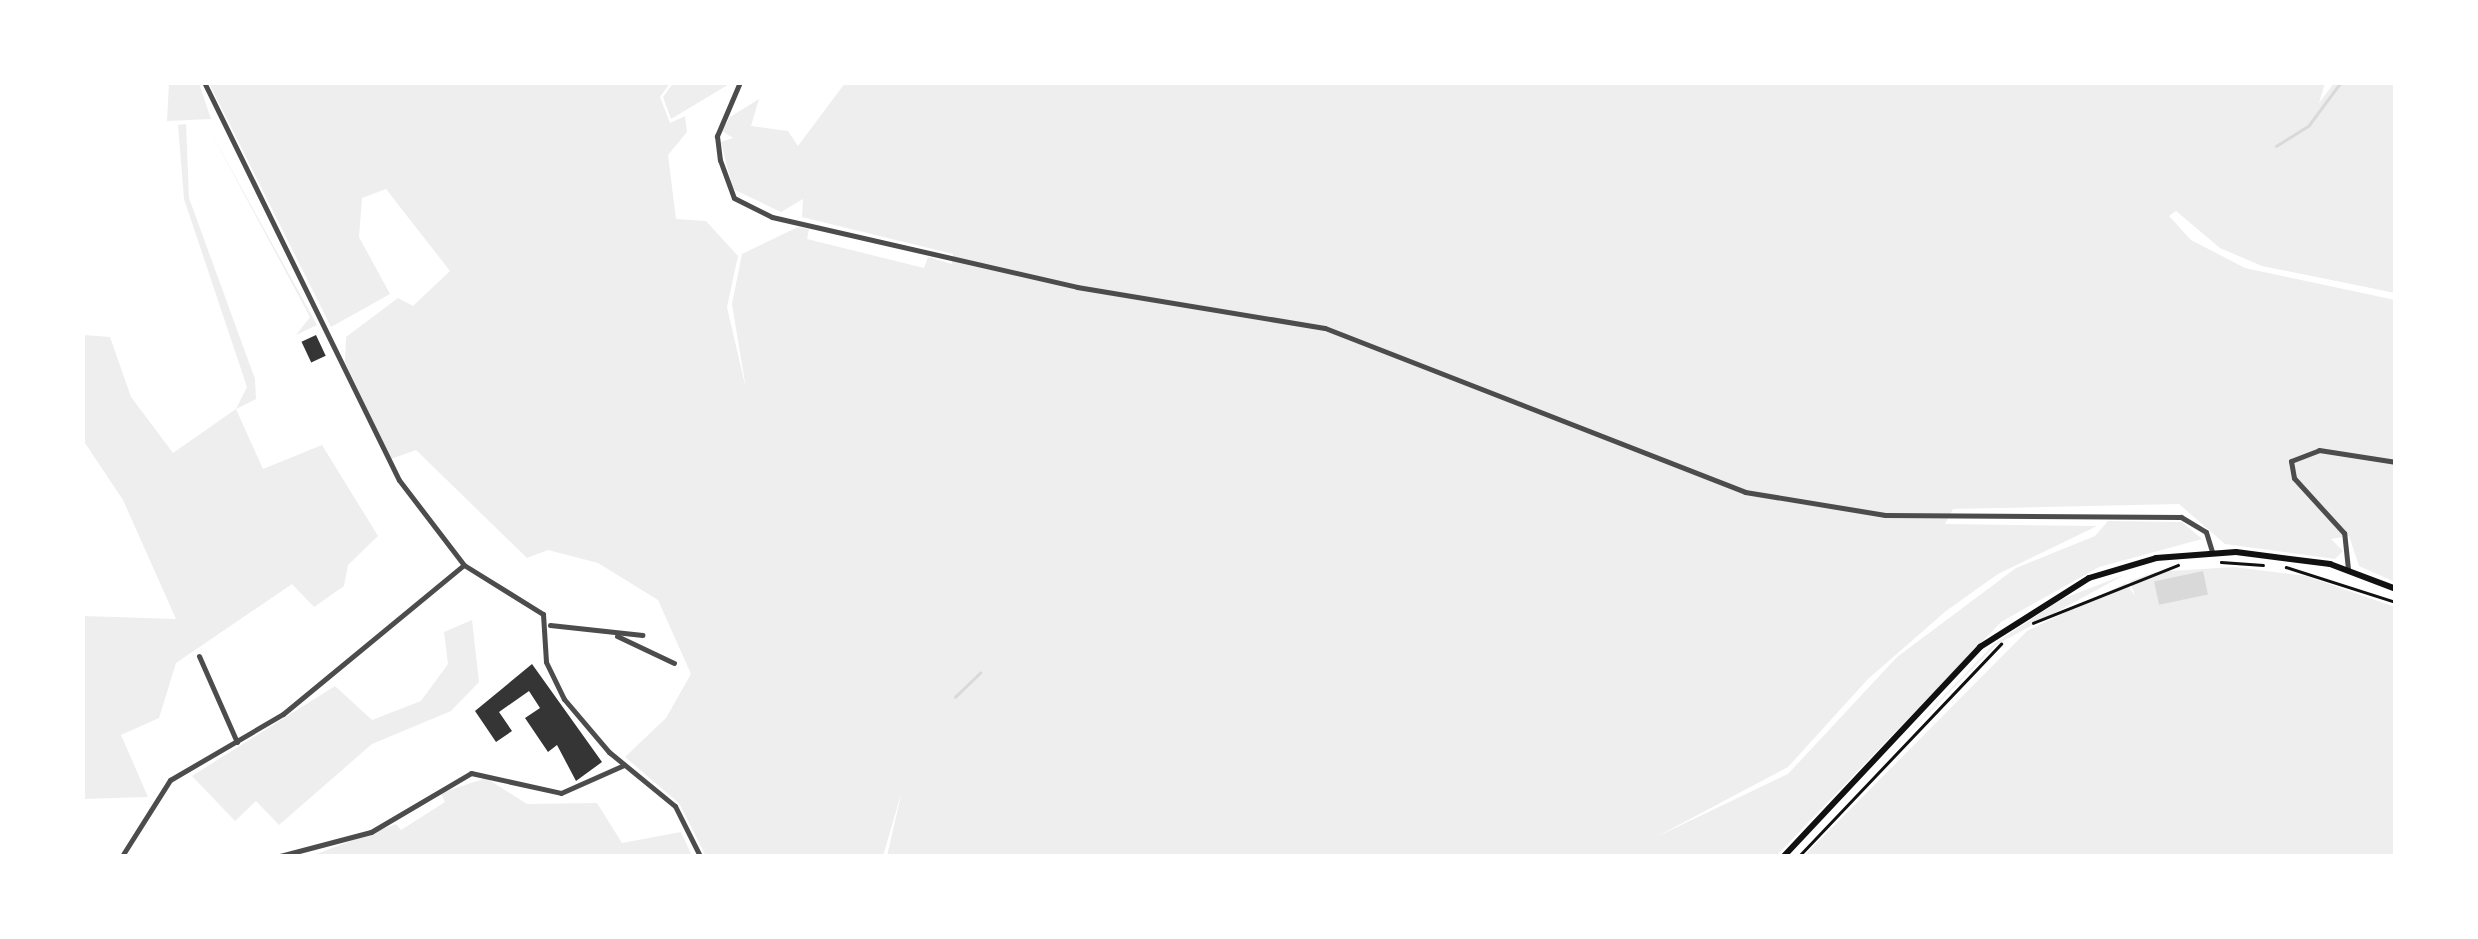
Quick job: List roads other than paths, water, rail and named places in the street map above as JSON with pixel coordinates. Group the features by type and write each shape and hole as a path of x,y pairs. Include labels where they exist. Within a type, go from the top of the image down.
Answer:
{"main road":[{"path":"1784,856 1956,671 2024,612 2124,565 2212,552 2348,570 2396,590"}],"street":[{"path":"204,82 392,470 464,565 550,624 642,635"},
{"path":"740,82 718,136 720,160 734,198 772,216 1077,287 1325,328 1745,492 1884,515 2181,517 2206,532 2212,552"},
{"path":"2348,570 2344,532 2294,478 2291,461 2319,450 2396,462"},
{"path":"122,856 170,780 237,742 464,565"},
{"path":"550,624 544,652 558,690 624,765 675,806 700,856"},
{"path":"614,634 674,664"},
{"path":"199,656 237,742"},
{"path":"280,856 354,839 471,773 561,792 624,765"}],"waterway":[{"path":"2276,146 2309,125 2341,82"},
{"path":"955,697 980,673"}]}
